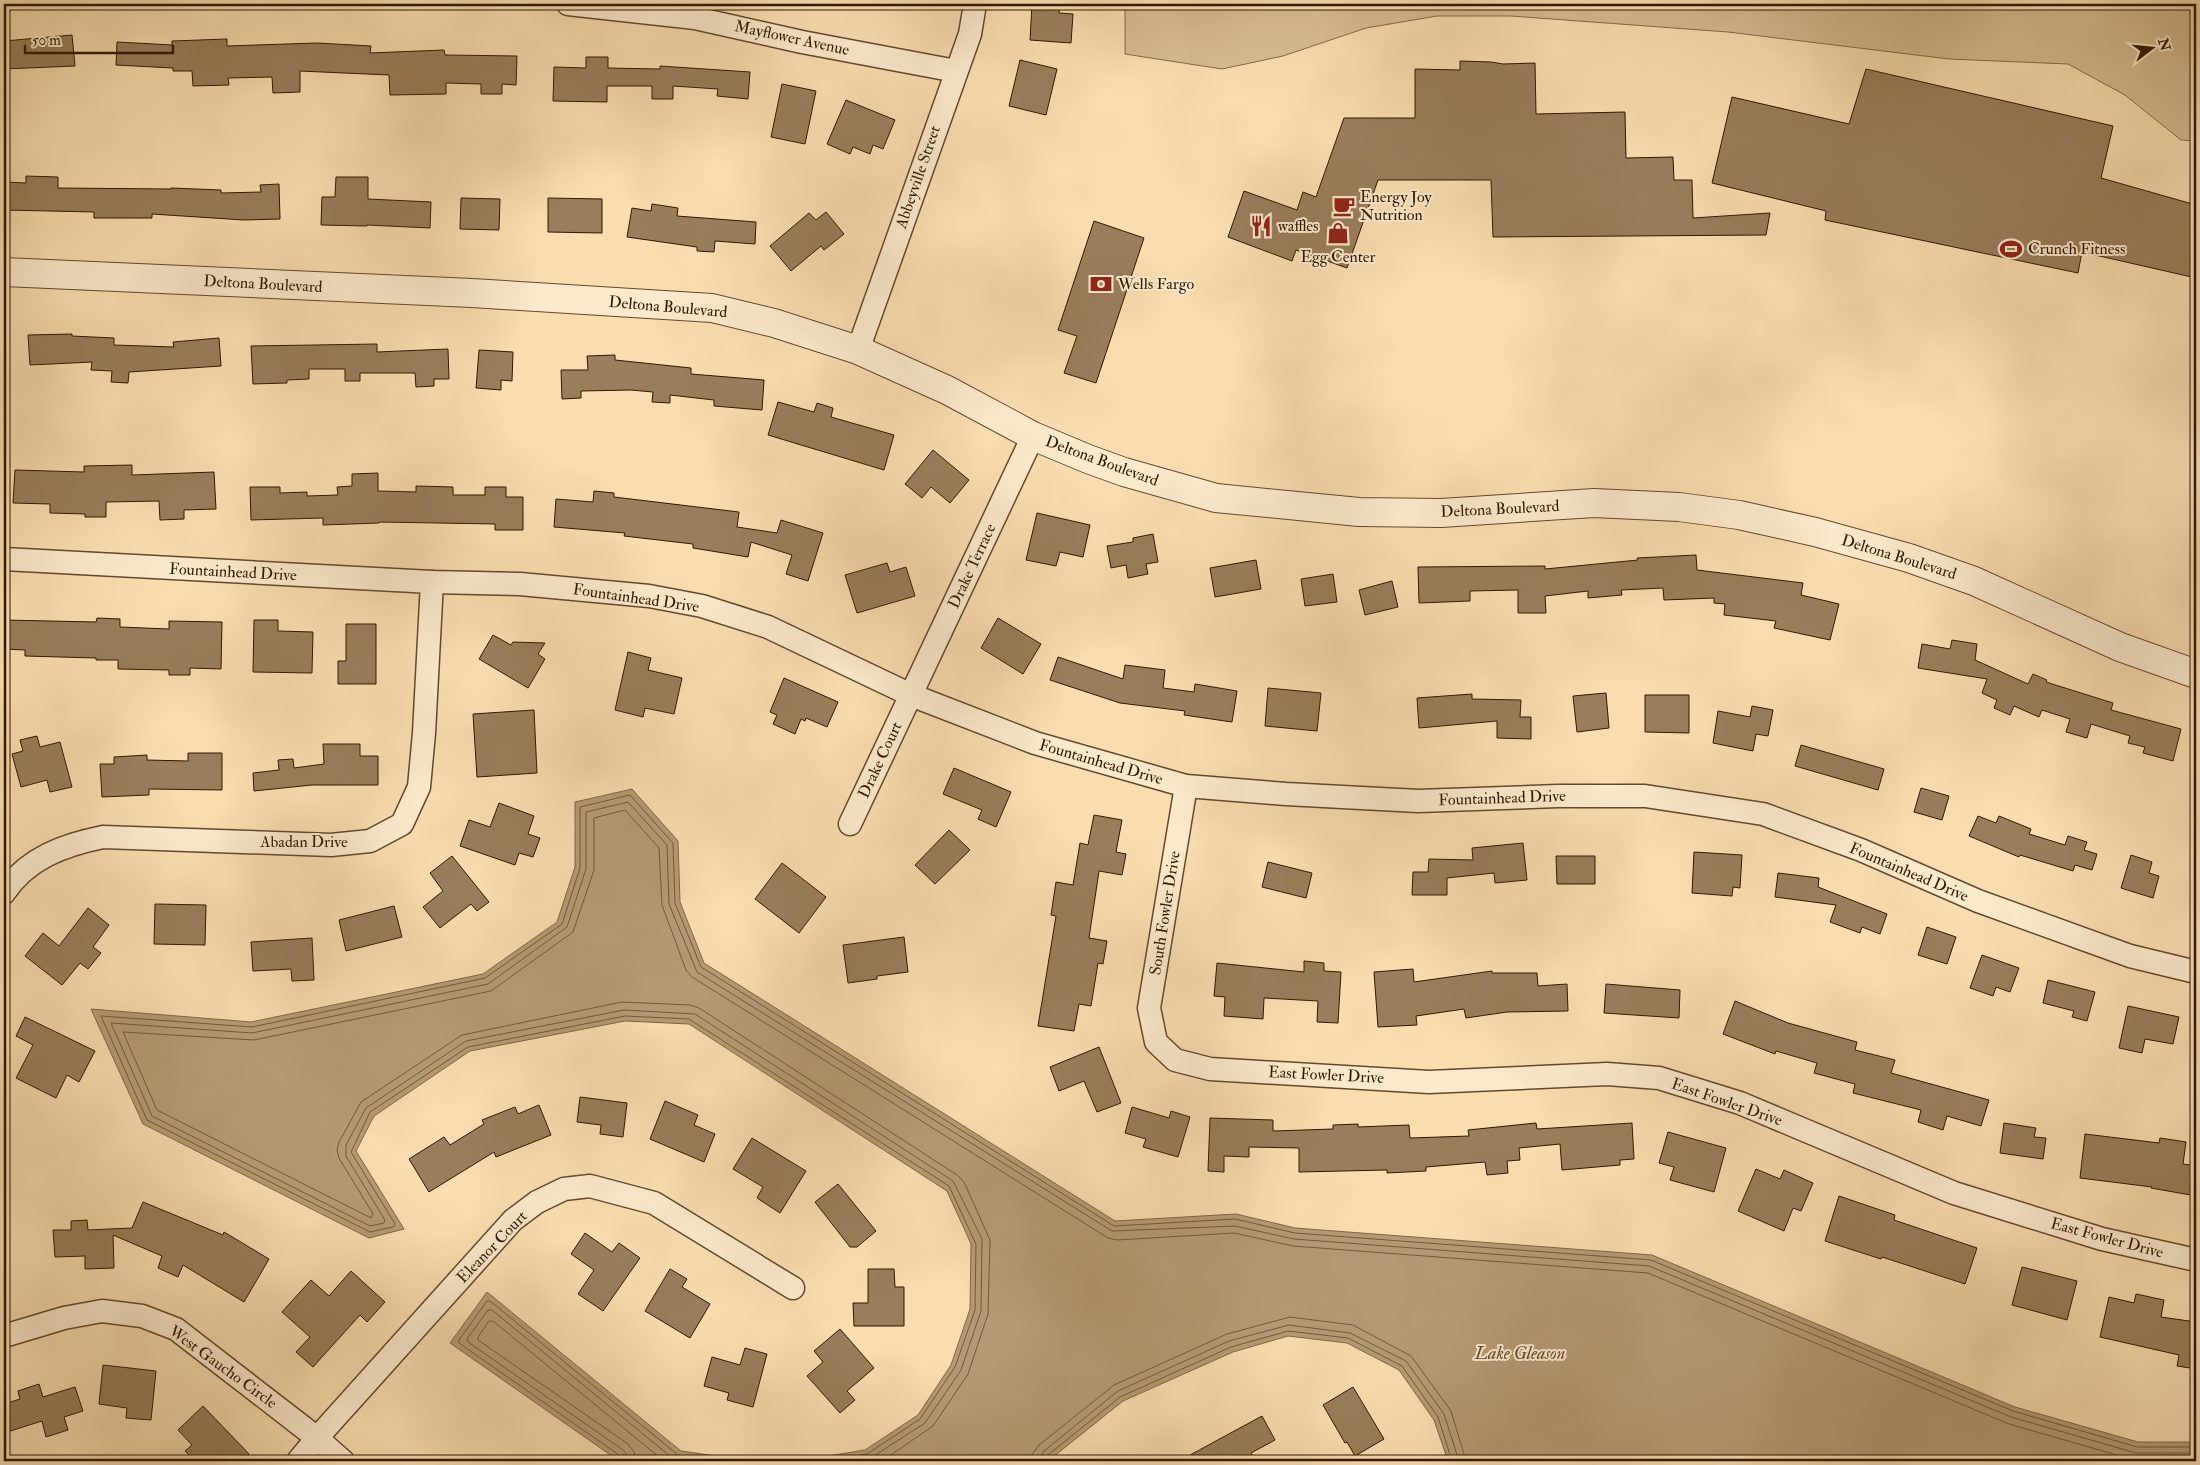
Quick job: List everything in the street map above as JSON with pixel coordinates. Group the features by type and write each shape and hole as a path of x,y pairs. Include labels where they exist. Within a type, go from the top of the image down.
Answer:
{"street":[{"name":"Mayflower Avenue","path":"568,4 695,11 802,42 956,71"},
{"name":"Abbeyville Street","path":"858,350 970,34 975,4"},
{"name":"Deltona Boulevard","path":"4,272 472,293 712,308 774,323 858,350 947,390 1033,436 1124,472 1207,496 1285,506 1359,512 1441,513 1594,503 1679,507 1740,515 1815,532 1909,558 1974,581 2120,647 2196,674"},
{"name":"Drake Terrace","path":"911,695 1033,436"},
{"name":"Fountainhead Drive","path":"4,559 432,582 520,584 649,596 702,606 768,627 911,695 1035,743 1186,786 1286,794 1418,801 1558,796 1645,796 1763,814 1861,850 1996,907 2130,956 2196,972"},
{"name":"Abadan Drive","path":"4,894 12,881 39,860 70,844 103,837 331,845 370,840 402,824 419,787 432,582"},
{"name":"Drake Court","path":"850,824 911,695"},
{"name":"South Fowler Drive","path":"1156,1039 1149,1008 1186,786"},
{"name":"East Fowler Drive","path":"1156,1039 1156,1042 1175,1060 1210,1069 1429,1082 1606,1074 1659,1078 1740,1102 1954,1193 2102,1239 2196,1260"},
{"name":"Eleanor Court","path":"298,1461 513,1220 537,1202 564,1190 590,1186 654,1203 794,1288"},
{"name":"West Gaucho Circle","path":"4,1336 64,1318 102,1311 142,1316 176,1329 317,1438 343,1461"}],"shaded area":[{"path":"1125,4 2196,4 2196,141 2181,140 2125,95 2068,64 1949,59 1728,32 1511,16 1437,16 1366,28 1283,56 1222,69 1125,54"}],"water":[{"name":"Lake Gleason","path":"632,789 678,841 680,902 704,963 1115,1221 1236,1214 1295,1228 1652,1255 2015,1407 2138,1442 2196,1442 2196,1461 1448,1461 1434,1420 1399,1370 1347,1343 1288,1336 1233,1352 1123,1401 1048,1461 797,1461 865,1450 918,1415 951,1365 970,1309 971,1244 947,1191 689,1024 625,1021 470,1051 374,1116 356,1151 404,1229 369,1238 143,1124 91,1009 251,1022 483,974 557,922 575,867 575,802"},
{"path":"487,1292 681,1451 751,1461 619,1461 450,1343"}],"building":[{"path":"1032,4 1060,4 1059,13 1073,14 1071,43 1030,40"},
{"path":"72,35 75,66 4,69 4,41"},
{"path":"227,39 227,46 317,43 371,46 370,53 444,50 445,55 517,56 516,85 502,84 502,94 481,94 481,84 446,83 446,94 390,95 389,75 300,71 300,92 273,93 272,77 228,78 229,85 193,86 192,71 116,65 117,42 172,45 172,41"},
{"path":"586,57 608,57 608,68 660,69 660,66 750,72 748,99 717,96 718,89 673,86 673,99 652,99 652,86 607,86 607,102 553,101 554,67 586,68"},
{"path":"1020,60 1057,69 1046,115 1009,106"},
{"path":"1460,61 1503,64 1535,63 1536,114 1625,112 1626,158 1673,157 1674,180 1692,180 1693,218 1770,213 1766,235 1493,237 1491,180 1378,180 1347,268 1296,250 1292,261 1228,237 1244,191 1297,210 1303,192 1316,197 1344,118 1415,118 1415,69 1460,70"},
{"path":"1866,69 2113,126 2101,178 2196,205 2196,278 2082,252 2078,273 1825,220 1826,211 1712,183 1732,97 1849,124"},
{"path":"782,84 816,91 805,144 771,137"},
{"path":"846,100 895,120 883,149 873,145 870,154 853,147 850,154 827,144"},
{"path":"26,176 58,177 58,188 171,188 221,190 221,193 261,192 260,185 279,184 280,219 244,220 152,214 152,218 94,218 94,212 4,210 4,182 26,183"},
{"path":"336,177 368,177 368,199 431,202 430,228 321,225 322,197 335,197"},
{"path":"461,198 500,199 499,230 460,229"},
{"path":"548,198 602,199 602,233 548,232"},
{"path":"652,204 678,208 677,216 756,222 755,244 715,241 714,252 697,251 697,247 627,237 632,208 651,211"},
{"path":"826,212 844,234 824,250 821,246 791,271 770,246 809,213 816,220"},
{"name":"Wells Fargo","path":"1094,221 1144,238 1096,383 1064,373 1077,336 1058,330"},
{"path":"72,334 72,336 114,338 114,345 174,347 173,342 219,338 221,366 129,372 128,383 111,382 112,371 91,370 92,362 30,365 28,335"},
{"path":"377,344 377,352 448,349 449,379 434,379 434,386 416,387 415,373 360,373 360,381 345,381 345,369 309,369 309,379 287,380 287,383 253,384 251,346"},
{"path":"479,350 513,352 512,381 501,380 501,390 476,388"},
{"path":"615,355 615,360 691,368 691,374 764,380 762,410 714,406 714,400 670,395 670,403 652,402 653,392 631,390 581,391 581,398 562,399 561,370 588,370 587,356"},
{"path":"778,402 814,412 817,403 833,408 831,417 894,435 884,470 768,435"},
{"path":"933,450 969,480 950,503 931,487 922,498 905,484"},
{"path":"132,465 132,475 214,472 216,509 184,510 184,519 160,520 159,501 106,502 106,517 50,513 50,504 13,503 15,470 84,472 84,466"},
{"path":"378,473 378,491 416,492 416,486 453,487 453,495 485,495 485,487 506,487 506,497 523,497 523,530 495,530 495,524 379,522 323,525 323,518 251,520 250,487 280,487 280,493 307,492 307,496 338,495 337,487 352,486 352,474"},
{"path":"594,491 614,493 614,497 739,512 737,527 777,533 781,520 823,533 808,581 786,574 792,555 751,542 748,557 693,548 693,544 624,536 625,533 554,527 556,499 593,502"},
{"path":"1037,513 1090,525 1083,557 1060,552 1056,566 1026,560"},
{"path":"1153,534 1158,562 1146,564 1148,574 1128,578 1126,565 1111,568 1107,546 1133,542 1133,538"},
{"path":"1696,555 1697,570 1803,583 1801,595 1839,604 1830,640 1774,628 1776,621 1724,615 1725,604 1714,603 1714,598 1664,600 1663,588 1621,590 1622,595 1588,598 1588,591 1545,596 1546,613 1518,613 1518,590 1470,591 1470,601 1419,603 1418,567 1545,566 1545,569 1638,560 1637,558"},
{"path":"1256,560 1261,589 1215,597 1210,568"},
{"path":"887,563 890,572 906,567 915,596 857,613 845,575"},
{"path":"1333,574 1337,602 1305,606 1301,579"},
{"path":"1392,581 1398,607 1365,615 1359,590"},
{"path":"97,618 120,619 120,627 169,629 169,621 222,622 221,669 190,668 190,675 169,675 169,670 118,669 118,660 25,656 25,650 4,649 4,620 96,622"},
{"path":"998,618 1041,644 1023,674 981,648"},
{"path":"254,620 278,620 278,631 313,632 312,673 253,672"},
{"path":"346,624 376,624 376,684 338,684 338,661 346,661"},
{"path":"493,635 511,645 513,642 545,643 538,654 545,659 528,688 479,659"},
{"path":"1952,640 1977,644 1975,660 2028,684 2033,674 2047,680 2046,682 2113,703 2111,710 2181,729 2173,761 2143,753 2145,747 2128,743 2130,736 2091,724 2087,738 2066,732 2070,719 2042,710 2039,717 2014,706 2010,715 1994,708 1997,700 1982,693 1987,679 1918,668 1922,644 1950,649"},
{"path":"628,652 651,658 648,670 682,678 674,714 645,708 643,717 615,710"},
{"path":"1058,657 1123,679 1125,665 1165,670 1163,688 1194,692 1195,684 1237,691 1232,722 1184,715 1185,711 1120,703 1050,680"},
{"path":"784,678 838,702 827,727 806,718 805,721 801,719 795,734 773,724 777,715 770,712"},
{"path":"1268,688 1321,693 1317,731 1265,726"},
{"path":"1606,693 1609,728 1577,732 1573,696"},
{"path":"1472,694 1472,699 1521,700 1520,717 1531,717 1531,739 1497,738 1497,721 1419,728 1417,698"},
{"path":"1645,695 1689,695 1689,733 1645,732"},
{"path":"1752,706 1773,710 1768,736 1756,734 1753,751 1713,743 1718,711 1750,717"},
{"path":"534,710 537,773 477,777 473,714"},
{"path":"37,736 40,747 60,742 72,787 50,792 47,780 21,787 12,754 23,751 20,740"},
{"path":"323,744 360,744 360,756 378,756 378,785 312,785 254,791 253,773 279,770 278,760 293,759 294,768 324,764"},
{"path":"1801,745 1884,769 1878,790 1795,766"},
{"path":"188,753 222,753 222,790 149,789 149,795 102,797 100,764 114,764 114,757 147,755 147,760 188,761"},
{"path":"954,768 1011,792 996,827 978,819 982,810 943,794"},
{"path":"1921,788 1949,796 1942,820 1914,812"},
{"path":"499,803 534,816 528,834 540,838 533,857 519,853 515,865 460,846 469,820 490,827"},
{"path":"1094,815 1122,820 1116,852 1126,854 1122,875 1099,871 1089,938 1107,941 1103,964 1098,963 1091,1006 1079,1004 1074,1031 1038,1026 1056,916 1051,915 1056,882 1073,885 1080,843 1088,845"},
{"path":"1978,816 1996,823 1999,816 2031,829 2029,834 2065,845 2068,836 2087,842 2084,850 2097,854 2092,870 2075,865 2073,871 2020,855 2019,857 1969,836"},
{"path":"949,830 970,850 935,884 915,865"},
{"path":"1523,843 1527,880 1495,883 1494,873 1447,878 1447,895 1412,895 1413,872 1428,872 1429,859 1473,860 1472,848"},
{"path":"1694,852 1742,855 1740,888 1733,887 1732,896 1692,893"},
{"path":"2131,855 2152,862 2149,873 2159,876 2153,898 2121,888"},
{"path":"452,856 489,902 477,911 471,904 440,928 423,907 443,891 430,873"},
{"path":"1556,856 1595,856 1595,884 1557,884"},
{"path":"1268,862 1312,873 1306,898 1262,887"},
{"path":"782,863 826,897 799,933 755,899"},
{"path":"1778,873 1819,878 1818,887 1887,914 1880,934 1862,927 1860,933 1830,922 1836,905 1775,897"},
{"path":"155,904 206,905 205,945 154,944"},
{"path":"394,906 402,937 346,951 339,920"},
{"path":"88,908 109,925 93,947 101,953 88,969 80,963 62,985 25,956 43,933 59,946"},
{"path":"1927,927 1956,937 1947,964 1918,955"},
{"path":"904,937 908,972 877,976 877,979 848,983 843,945"},
{"path":"312,938 314,980 292,981 291,969 253,971 251,942"},
{"path":"1982,955 2019,968 2010,992 1996,987 1993,996 1970,988"},
{"path":"1304,961 1324,963 1324,971 1341,972 1338,1023 1317,1022 1318,1001 1264,998 1263,1019 1224,1016 1225,997 1214,996 1217,963 1304,972"},
{"path":"1413,969 1414,982 1492,971 1492,973 1537,973 1538,986 1567,984 1568,1011 1507,1012 1466,1018 1464,1009 1416,1016 1417,1025 1378,1027 1374,972"},
{"path":"2048,980 2095,992 2087,1021 2072,1017 2074,1011 2043,1003"},
{"path":"1606,984 1680,990 1679,1018 1604,1013"},
{"path":"1735,1001 1788,1023 1857,1042 1855,1050 1895,1060 1891,1073 1989,1100 1981,1126 1947,1116 1943,1130 1918,1122 1921,1110 1853,1093 1855,1084 1814,1073 1817,1063 1776,1051 1775,1054 1723,1034"},
{"path":"2128,1006 2179,1017 2173,1044 2145,1039 2142,1053 2119,1048"},
{"path":"25,1017 95,1051 79,1082 67,1075 56,1098 16,1078 33,1045 16,1036"},
{"path":"1099,1047 1121,1103 1097,1112 1084,1081 1059,1091 1050,1067"},
{"path":"580,1097 627,1103 623,1137 600,1134 601,1125 577,1122"},
{"path":"665,1101 698,1115 694,1125 715,1134 704,1162 650,1139"},
{"path":"539,1105 551,1135 496,1157 494,1152 429,1192 409,1159 444,1137 450,1145 484,1124 482,1120 515,1107 518,1114"},
{"path":"1132,1107 1169,1118 1171,1111 1190,1117 1178,1157 1143,1147 1146,1139 1125,1133"},
{"path":"1210,1118 1273,1120 1273,1131 1333,1129 1333,1125 1358,1124 1358,1127 1409,1125 1410,1138 1469,1136 1468,1130 1536,1123 1537,1129 1632,1123 1634,1159 1620,1160 1620,1165 1562,1170 1560,1144 1519,1148 1520,1160 1507,1161 1508,1173 1487,1175 1485,1162 1426,1167 1426,1171 1387,1173 1387,1170 1299,1172 1299,1148 1249,1147 1249,1157 1224,1156 1224,1172 1208,1171"},
{"path":"2004,1123 2036,1128 2034,1137 2046,1138 2043,1159 2000,1153"},
{"path":"1668,1132 1726,1148 1714,1192 1670,1180 1674,1167 1659,1163"},
{"path":"2085,1134 2159,1143 2160,1138 2186,1142 2183,1164 2196,1166 2196,1196 2152,1187 2080,1178"},
{"path":"752,1138 806,1171 780,1213 757,1198 763,1187 733,1169"},
{"path":"1756,1169 1780,1179 1784,1170 1813,1183 1801,1211 1793,1208 1784,1231 1738,1211"},
{"path":"838,1184 876,1231 857,1247 850,1247 815,1202"},
{"path":"1839,1196 1895,1215 1894,1220 1977,1248 1965,1284 1825,1241"},
{"path":"143,1202 223,1235 224,1232 269,1259 244,1302 183,1265 178,1277 158,1268 162,1256 113,1235 114,1268 85,1269 85,1256 55,1257 53,1230 71,1230 71,1221 87,1220 88,1230 132,1228"},
{"path":"585,1233 612,1252 619,1243 640,1258 603,1311 578,1294 594,1270 571,1254"},
{"path":"2022,1267 2077,1281 2067,1320 2012,1305"},
{"path":"670,1269 687,1279 682,1287 710,1304 690,1338 645,1311"},
{"path":"868,1269 894,1269 895,1287 904,1287 904,1326 854,1326 853,1303 868,1303"},
{"path":"351,1271 385,1302 367,1322 360,1315 313,1367 296,1352 310,1337 282,1312 311,1280 329,1296"},
{"path":"2136,1294 2164,1300 2161,1317 2196,1322 2196,1369 2177,1366 2179,1355 2100,1337 2109,1297 2134,1303"},
{"path":"840,1329 874,1368 847,1391 855,1400 840,1413 807,1376 823,1362 814,1351"},
{"path":"745,1348 767,1354 753,1407 727,1400 729,1393 704,1386 712,1357 740,1365"},
{"path":"103,1365 156,1371 151,1420 126,1418 127,1408 99,1404"},
{"path":"39,1384 43,1397 75,1387 83,1411 64,1417 68,1430 46,1437 42,1421 4,1433 4,1404 20,1399 18,1391"},
{"path":"1353,1387 1384,1439 1355,1456 1347,1442 1345,1443 1323,1405"},
{"path":"203,1406 249,1454 241,1461 195,1461 185,1451 192,1445 178,1430"},
{"path":"1262,1416 1275,1440 1251,1453 1256,1461 1179,1461"}],"place":[{"name":"Energy Joy Nutrition","path":"1344,206"},
{"name":"waffles","path":"1261,226"},
{"name":"Egg Center","path":"1338,233"},
{"name":"Crunch Fitness","path":"2011,249"},
{"name":"Wells Fargo","path":"1101,284"}]}
